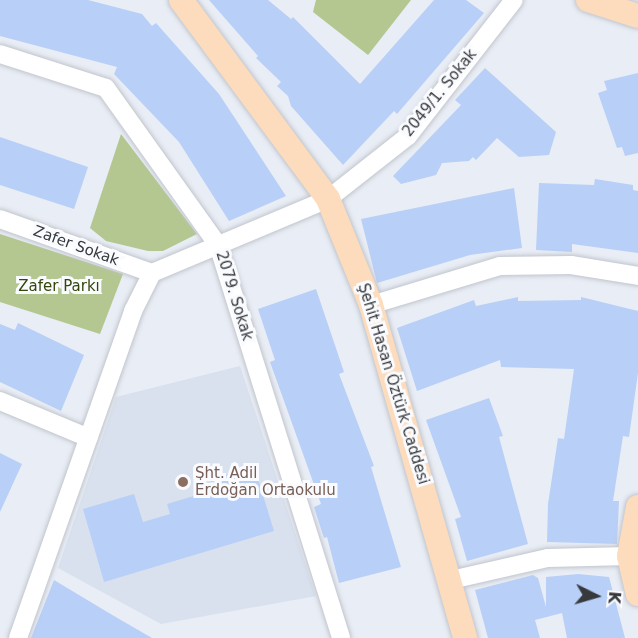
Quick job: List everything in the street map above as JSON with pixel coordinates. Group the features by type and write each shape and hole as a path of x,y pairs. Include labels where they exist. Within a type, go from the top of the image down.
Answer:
{"street":[{"name":"Şehit Hasan Öztürk Caddesi","path":"182,0 328,199 371,305 451,580 465,638"},
{"name":"2049/1. Sokak","path":"152,273 328,199 408,136 514,0"},
{"path":"588,0 638,16"},
{"name":"2079. Sokak","path":"0,54 106,87 218,245 342,638"},
{"name":"Zafer Sokak","path":"0,219 152,273"},
{"path":"371,305 500,266 571,265 638,276"},
{"path":"18,638 133,310 152,273"},
{"path":"0,401 89,438"},
{"path":"638,507 629,556 638,594"},
{"path":"451,580 548,558 629,556"}],"shaded area":[{"name":"Şht. Adil Erdoğan Ortaokulu","path":"240,366 316,596 161,624 58,568 116,397"}],"green space":[{"path":"316,0 411,0 368,55 313,12"},
{"path":"121,134 197,234 163,251 148,251 106,241 90,228"},
{"name":"Zafer Parkı","path":"0,234 123,274 100,334 0,302"}],"building":[{"path":"0,0 88,0 142,14 152,26 156,23 219,94 286,196 229,221 179,142 114,74 117,67 0,36"},
{"path":"209,0 268,0 291,19 293,17 360,84 434,0 466,0 484,13 397,114 394,111 343,165 291,106 288,96 277,86 281,82 256,58 258,56"},
{"path":"485,68 556,132 549,155 519,157 497,138 476,160 473,157 469,161 442,163 436,175 401,184 393,176 461,105 455,100"},
{"path":"638,73 638,153 625,156 622,147 617,148 598,93 607,90 604,81"},
{"path":"0,137 88,167 74,209 0,185"},
{"path":"595,179 633,185 633,190 638,191 638,253 572,244 572,252 536,250 539,183 594,185"},
{"path":"514,188 522,248 470,255 377,283 361,219"},
{"path":"316,289 344,372 339,374 374,466 371,467 401,567 339,583 327,537 324,538 314,507 321,504 270,362 275,360 258,309"},
{"path":"518,297 518,301 581,300 581,297 638,311 638,373 629,437 623,436 613,501 619,501 617,544 547,542 548,504 558,438 564,439 574,369 501,367 500,360 417,391 397,328 474,300 476,306"},
{"path":"18,323 84,355 61,411 0,382 0,324 15,330"},
{"path":"489,398 503,436 499,437 528,544 467,561 455,519 461,517 426,420"},
{"path":"0,453 22,464 0,512"},
{"path":"254,466 274,531 104,582 83,509 134,494 143,522 170,514 167,504 214,490 210,479"},
{"path":"578,574 609,577 625,638 567,638 562,613 535,620 540,638 488,638 475,590 533,575 538,578 546,607 546,577"},
{"path":"54,580 114,616 152,638 31,638"}],"place":[{"name":"Şht. Adil Erdoğan Ortaokulu","path":"183,482"}]}
